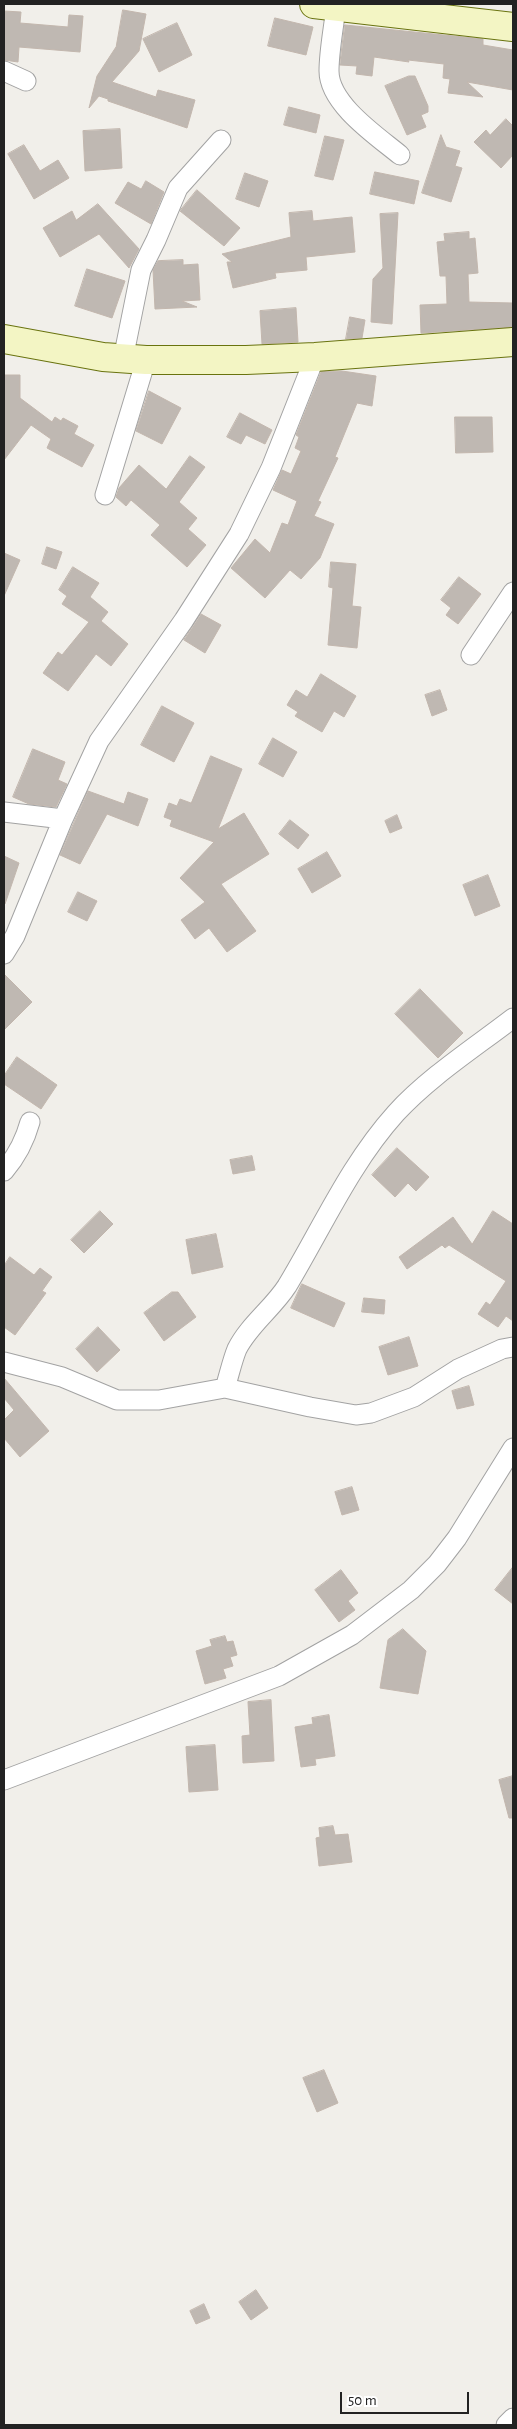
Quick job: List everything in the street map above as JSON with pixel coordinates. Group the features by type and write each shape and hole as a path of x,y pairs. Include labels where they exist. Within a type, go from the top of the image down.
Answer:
{"street":[{"path":"400,155 362,124 332,89 329,73 325,5 513,27"},
{"path":"4,71 26,81"},
{"path":"105,495 134,359 141,270 178,188 220,140"},
{"path":"4,339 103,357 246,360 513,342"},
{"path":"4,954 11,945 23,919 63,820 99,741 184,620 239,534 271,468 315,356"},
{"path":"471,655 513,592"},
{"path":"4,812 63,820"},
{"path":"225,1388 238,1348 256,1322 282,1293 358,1162 375,1139 396,1113 426,1086 513,1018"},
{"path":"4,1171 12,1162 26,1138 30,1122"},
{"path":"4,1362 62,1377 117,1400 158,1400 225,1388 356,1415 371,1414 414,1397 458,1369 502,1349 513,1347"},
{"path":"4,1780 279,1676 352,1635 411,1590 437,1564 457,1538 513,1448"},
{"path":"506,2425 513,2418"}],"building":[{"path":"123,10 146,14 139,51 112,82 156,97 158,90 195,100 187,128 108,101 108,99 99,96 89,108 97,76 116,47"},
{"path":"4,11 21,12 20,23 68,27 69,15 83,16 80,52 19,47 18,62 4,60"},
{"path":"275,18 313,27 306,55 268,46"},
{"path":"177,23 192,55 159,72 143,39"},
{"path":"345,25 483,39 483,45 513,50 513,90 467,82 483,97 448,93 450,79 443,78 444,64 408,60 409,62 374,57 372,76 356,74 357,66 340,65"},
{"path":"409,76 415,76 428,106 428,112 421,115 426,127 407,135 385,86"},
{"path":"289,107 320,115 316,133 284,125"},
{"path":"506,119 513,126 513,155 501,168 474,142 486,130 490,135"},
{"path":"120,129 122,168 85,171 83,131"},
{"path":"441,135 446,147 460,151 455,166 462,168 451,202 422,193"},
{"path":"325,136 344,140 333,180 315,176"},
{"path":"24,145 40,171 58,160 69,178 34,199 8,154"},
{"path":"375,172 419,181 414,204 370,194"},
{"path":"245,173 268,181 259,207 236,199"},
{"path":"146,181 164,192 151,224 115,203 128,182 141,189"},
{"path":"197,190 240,228 224,246 180,211"},
{"path":"98,204 139,249 129,268 99,234 60,257 43,228 72,211 76,220"},
{"path":"312,211 313,221 352,217 355,252 306,257 307,270 275,273 276,278 233,288 227,262 232,262 222,254 291,237 289,213"},
{"path":"398,213 392,324 371,322 373,279 383,268 380,214"},
{"path":"469,232 469,239 475,238 478,273 468,274 469,302 513,303 513,327 421,333 420,305 447,304 446,276 440,276 437,242 445,241 444,234"},
{"path":"183,260 183,265 198,264 200,300 182,301 197,307 155,309 153,270 158,261"},
{"path":"87,269 125,281 112,318 75,306"},
{"path":"296,308 298,342 262,344 260,311"},
{"path":"350,317 365,320 362,338 346,339"},
{"path":"342,371 376,376 372,406 357,403 335,457 338,458 318,501 321,502 314,516 334,524 320,558 301,579 290,570 265,598 231,568 255,539 270,553 282,523 288,525 297,501 273,490 282,470 291,474 301,451 295,448 299,437 296,435 321,372"},
{"path":"4,375 20,375 20,398 52,422 55,417 61,421 63,418 78,426 74,434 94,445 82,467 47,448 51,439 31,425 4,460"},
{"path":"149,391 181,408 162,444 136,431"},
{"path":"240,413 272,430 265,444 246,435 241,444 227,437"},
{"path":"455,417 492,417 493,452 456,453"},
{"path":"190,456 205,467 179,502 197,518 188,529 206,545 187,567 151,535 160,525 131,500 126,506 116,497 119,488 139,465 166,489"},
{"path":"47,547 62,552 56,569 42,564"},
{"path":"4,553 20,560 4,596"},
{"path":"331,562 356,564 352,606 361,607 357,648 328,645 333,588 329,587"},
{"path":"73,567 99,583 90,597 108,612 101,621 128,644 111,666 96,654 68,691 43,673 58,652 62,655 89,622 62,604 67,596 59,590"},
{"path":"459,577 481,594 458,624 446,615 451,608 441,600"},
{"path":"201,614 221,625 205,653 184,640"},
{"path":"321,674 356,696 344,717 334,711 322,732 295,716 298,712 287,705 296,690 307,697"},
{"path":"440,690 447,710 432,716 425,695"},
{"path":"162,706 194,723 174,762 141,745"},
{"path":"273,738 297,752 283,777 259,764"},
{"path":"33,749 65,762 58,780 67,784 56,807 29,804 13,797"},
{"path":"211,756 242,769 218,829 244,813 269,854 221,884 256,931 227,952 209,928 195,939 181,920 205,902 180,878 214,842 170,826 172,820 164,817 169,803 177,806 180,799 191,803"},
{"path":"88,791 124,804 128,792 148,799 138,826 107,814 80,864 60,855"},
{"path":"397,815 402,828 390,833 385,821"},
{"path":"290,820 309,835 298,849 279,834"},
{"path":"327,852 341,876 312,893 298,869"},
{"path":"4,856 19,863 5,904 4,904"},
{"path":"488,875 500,906 475,916 463,885"},
{"path":"78,892 97,901 87,921 68,912"},
{"path":"4,974 32,1002 4,1030"},
{"path":"420,989 463,1033 438,1058 395,1014"},
{"path":"17,1057 57,1085 41,1109 4,1084 4,1076"},
{"path":"397,1148 429,1177 416,1191 408,1183 395,1197 372,1175"},
{"path":"252,1156 255,1170 233,1174 230,1160"},
{"path":"100,1211 113,1224 84,1253 71,1240"},
{"path":"493,1211 513,1224 513,1321 506,1316 498,1327 478,1314 486,1302 490,1305 506,1281 449,1245 445,1248 442,1245 407,1269 399,1257 453,1217 472,1244"},
{"path":"216,1234 223,1267 192,1274 186,1240"},
{"path":"10,1257 34,1275 40,1268 52,1277 42,1291 46,1293 15,1335 4,1327 4,1266"},
{"path":"302,1284 345,1303 334,1327 291,1308"},
{"path":"172,1292 178,1292 196,1317 164,1341 144,1313"},
{"path":"364,1298 385,1300 384,1314 362,1312"},
{"path":"98,1327 120,1350 97,1372 76,1349"},
{"path":"409,1337 418,1366 388,1375 379,1347"},
{"path":"4,1378 49,1431 20,1457 4,1438 4,1420 14,1410 4,1398"},
{"path":"469,1386 474,1405 457,1409 452,1391"},
{"path":"352,1487 359,1510 342,1515 335,1492"},
{"path":"513,1567 513,1604 495,1590"},
{"path":"341,1570 358,1593 348,1601 355,1610 339,1622 315,1590"},
{"path":"403,1629 426,1651 418,1694 380,1688 388,1640"},
{"path":"225,1636 227,1642 233,1641 237,1655 230,1657 233,1666 223,1669 226,1678 205,1684 196,1651 212,1646 210,1640"},
{"path":"271,1700 274,1761 243,1763 242,1736 250,1735 248,1702"},
{"path":"329,1715 335,1756 315,1759 316,1765 301,1767 295,1727 313,1724 312,1718"},
{"path":"215,1745 218,1790 189,1792 186,1747"},
{"path":"513,1776 513,1818 509,1818 499,1780"},
{"path":"333,1826 335,1835 348,1834 352,1862 319,1866 316,1838 320,1837 319,1828"},
{"path":"324,2070 338,2103 317,2112 303,2078"},
{"path":"256,2290 268,2308 251,2320 239,2302"},
{"path":"204,2304 210,2318 196,2324 190,2311"}]}
